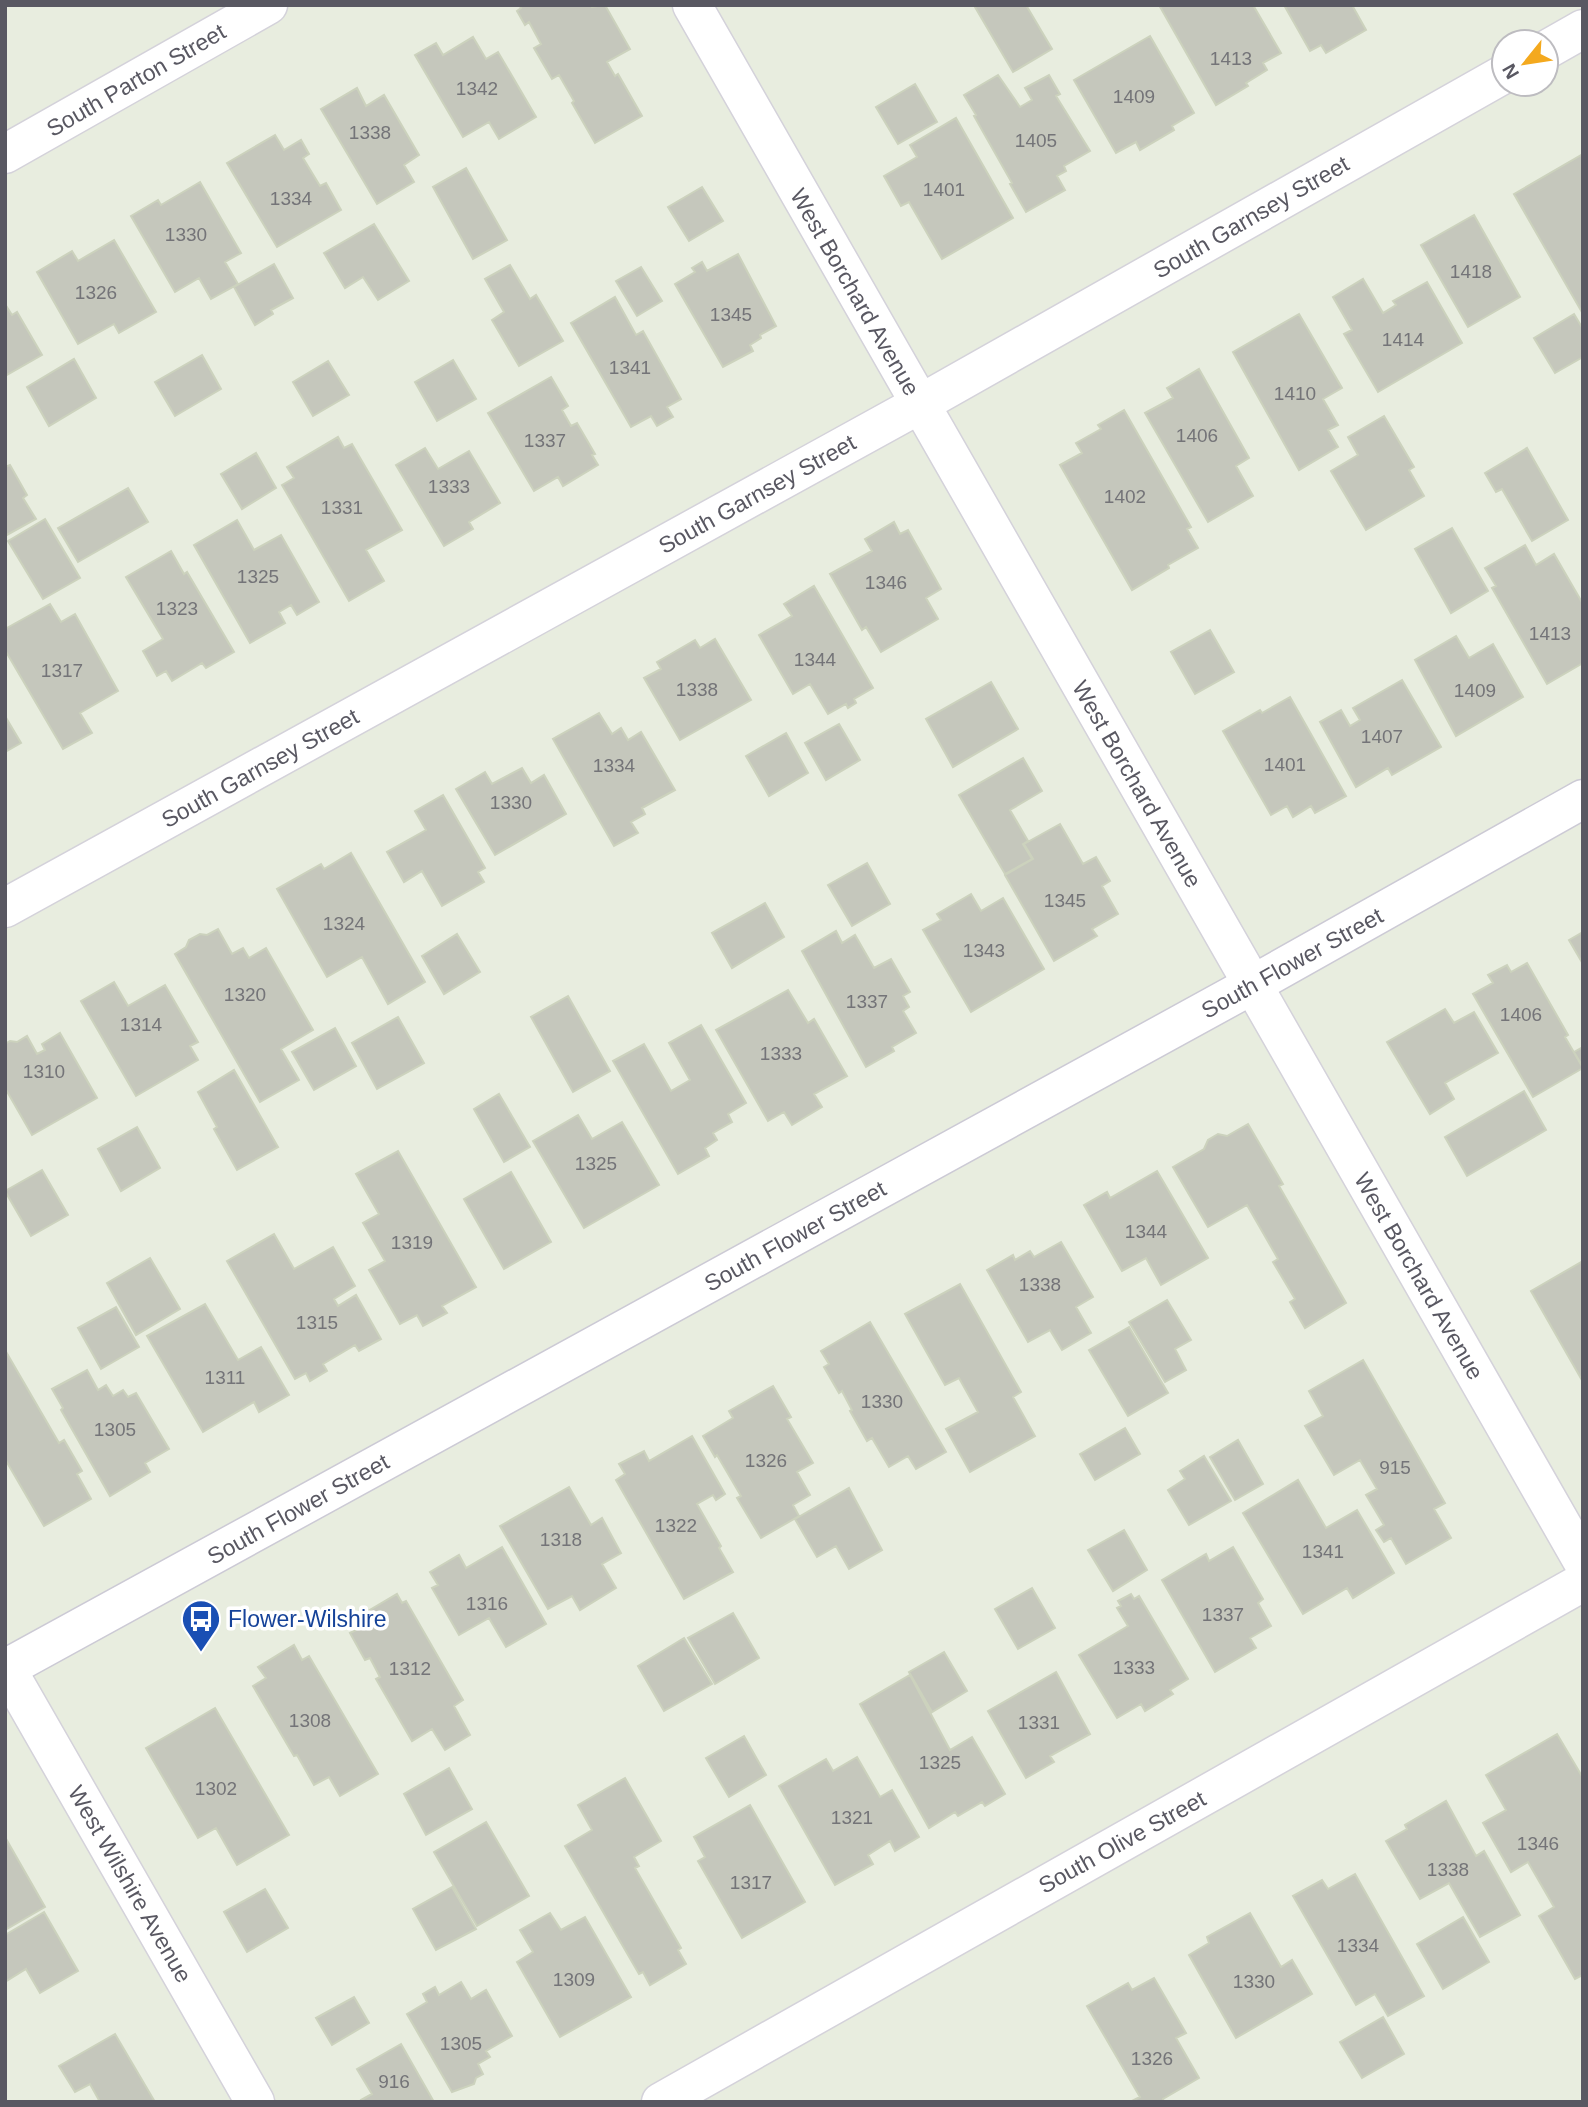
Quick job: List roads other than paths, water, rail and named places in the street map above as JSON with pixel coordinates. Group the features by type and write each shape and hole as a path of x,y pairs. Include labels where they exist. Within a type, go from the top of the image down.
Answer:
{"street":[{"name":"South Parton Street","path":"5,154 268,5"},
{"name":"West Borchard Avenue","path":"692,5 1583,1562"},
{"path":"1560,42 1583,29"},
{"name":"South Garnsey Street","path":"5,908 920,404 1490,82"},
{"name":"South Flower Street","path":"6,1668 1252,985 1583,799"},
{"name":"South Olive Street","path":"661,2102 1583,1582"},
{"name":"West Wilshire Avenue","path":"6,1668 255,2102"}],"place":[{"name":"Flower-Wilshire","path":"201,1653"}]}
